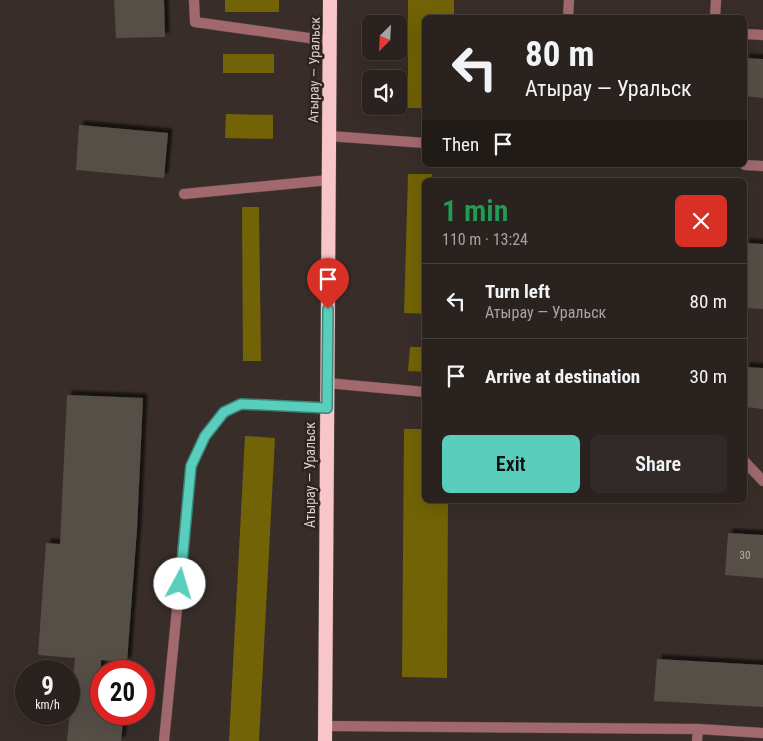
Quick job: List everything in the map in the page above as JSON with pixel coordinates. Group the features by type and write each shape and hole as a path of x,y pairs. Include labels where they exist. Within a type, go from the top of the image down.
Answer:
{"highway":[{"name":"Атырау — Уральск","path":"325,741 330,0"}],"lane":[{"path":"194,0 194,22 330,41"},
{"path":"568,15 569,0"},
{"path":"715,15 716,0"},
{"path":"747,34 763,35"},
{"path":"329,136 422,143"},
{"path":"747,165 763,166"},
{"path":"184,194 329,180"},
{"path":"327,383 422,392"},
{"path":"164,741 191,466 205,436 224,412 241,404 327,408"},
{"path":"747,464 763,481"},
{"path":"325,726 698,728 763,733"},
{"path":"697,741 698,728"}],"shaded area":[{"path":"225,0 279,0 279,12 225,12"},
{"path":"408,0 454,0 454,15 422,15 422,108 408,108"},
{"path":"223,54 274,54 274,73 223,73"},
{"path":"226,114 273,115 273,139 225,138"},
{"path":"408,174 432,174 431,178 422,178 422,314 404,313"},
{"path":"242,207 259,207 261,361 243,361"},
{"path":"410,347 422,347 422,372 408,371"},
{"path":"404,429 422,429 422,503 448,503 447,678 402,677"},
{"path":"245,436 275,438 259,741 229,741"}],"building":[{"path":"114,0 164,0 165,37 116,38"},
{"path":"747,58 763,59 763,98 747,96"},
{"path":"79,125 168,133 164,178 76,170"},
{"path":"747,243 763,244 763,309 747,308"},
{"path":"747,367 763,368 763,409 747,407"},
{"path":"67,395 143,398 137,529 127,660 90,660 90,725 123,725 121,741 67,741 69,725 80,725 80,660 38,655 46,543 60,544"},
{"path":"728,533 763,535 763,578 725,575"},
{"path":"657,659 763,665 763,707 654,701"}],"route":[{"path":"180,584 191,466 205,436 224,412 241,404 327,408 328,309"}]}
